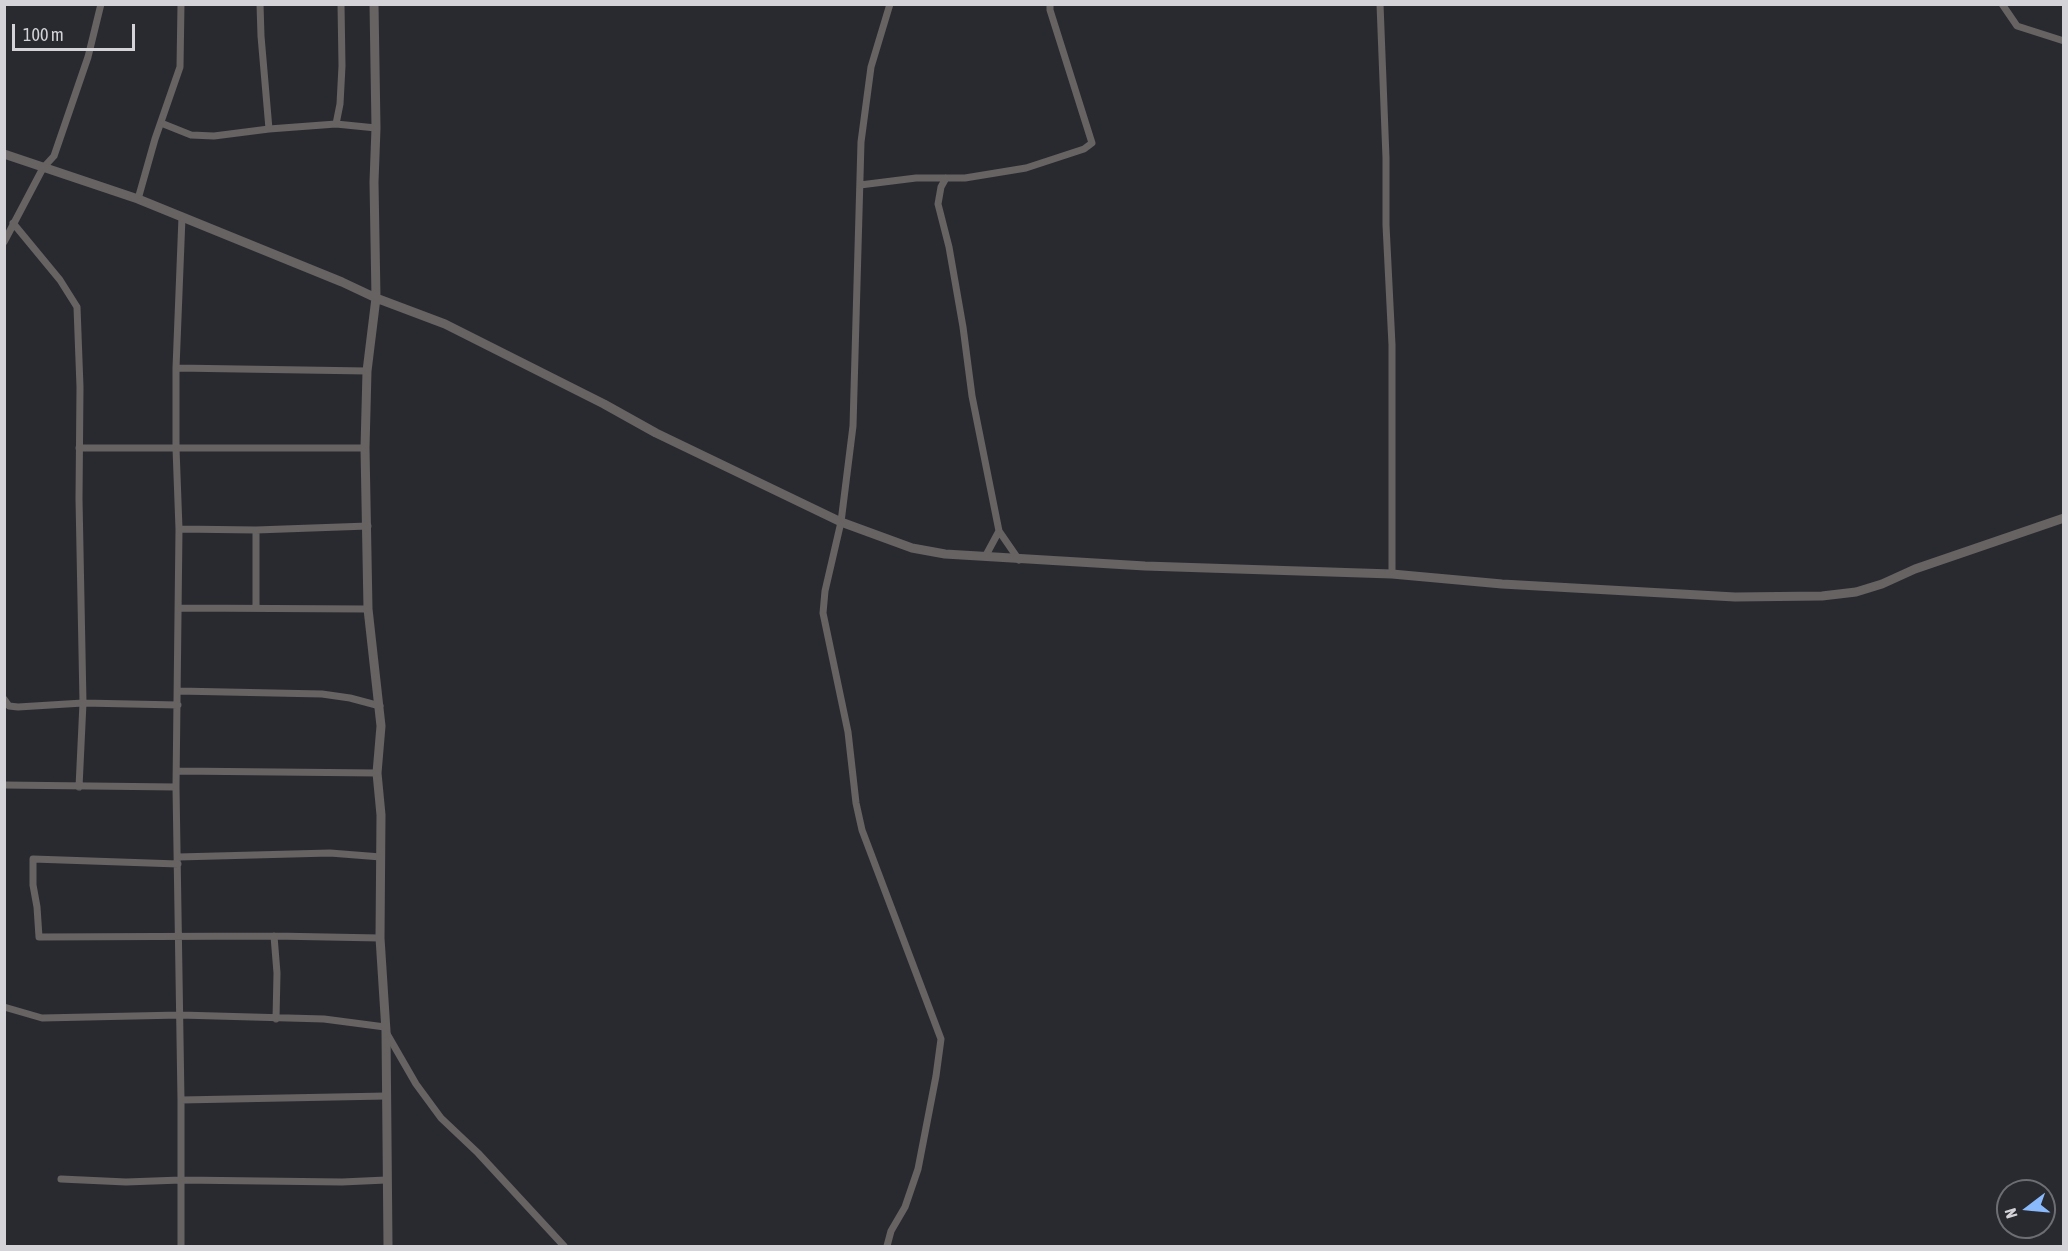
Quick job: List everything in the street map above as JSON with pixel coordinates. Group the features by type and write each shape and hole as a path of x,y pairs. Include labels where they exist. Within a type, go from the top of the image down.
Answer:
{"street":[{"path":"4,242 43,168 54,156 91,47 101,4"},
{"path":"138,199 180,67 181,4"},
{"path":"260,4 269,129"},
{"path":"336,124 340,104 342,66 341,4"},
{"path":"374,4 376,298 367,371 365,448 368,609 381,726 377,773 381,815 380,938 386,1029 388,1246"},
{"path":"887,1246 891,1231 905,1207 918,1169 941,1038 867,846 856,803 848,732 823,613 825,591 842,522 854,426 861,142 871,67 890,4"},
{"path":"860,185 916,178 965,178 1026,168 1084,148 1092,143 1050,4"},
{"path":"1380,4 1392,345 1392,574"},
{"path":"2002,4 2017,26 2064,41"},
{"path":"161,123 191,135 214,136 336,124 376,128"},
{"path":"4,154 138,199 376,298 445,324 604,404 656,434 842,522 912,548 945,554 1145,566 1392,574 1502,584 1735,597 1822,596 1882,584 1915,569 2064,518"},
{"path":"946,178 941,187 938,204 949,247 972,396 999,531 1019,560"},
{"path":"181,1246 176,788 179,529 176,368 182,217"},
{"path":"13,223 54,273 77,307 83,703 79,787"},
{"path":"176,368 367,371"},
{"path":"79,448 365,448"},
{"path":"179,529 256,530 368,526"},
{"path":"256,530 256,608"},
{"path":"985,557 999,531"},
{"path":"178,608 368,609"},
{"path":"178,691 322,694 380,706"},
{"path":"4,699 9,706 18,707 83,703 178,705"},
{"path":"177,771 377,773"},
{"path":"4,785 176,788"},
{"path":"380,938 39,937 33,885 33,859 178,860 330,853 381,857"},
{"path":"274,936 277,973 276,1019"},
{"path":"4,1007 42,1018 180,1015 324,1019 386,1029"},
{"path":"386,1029 416,1083 441,1118 478,1153 564,1246"},
{"path":"181,1100 386,1096"},
{"path":"61,1179 126,1182 386,1180"}]}
